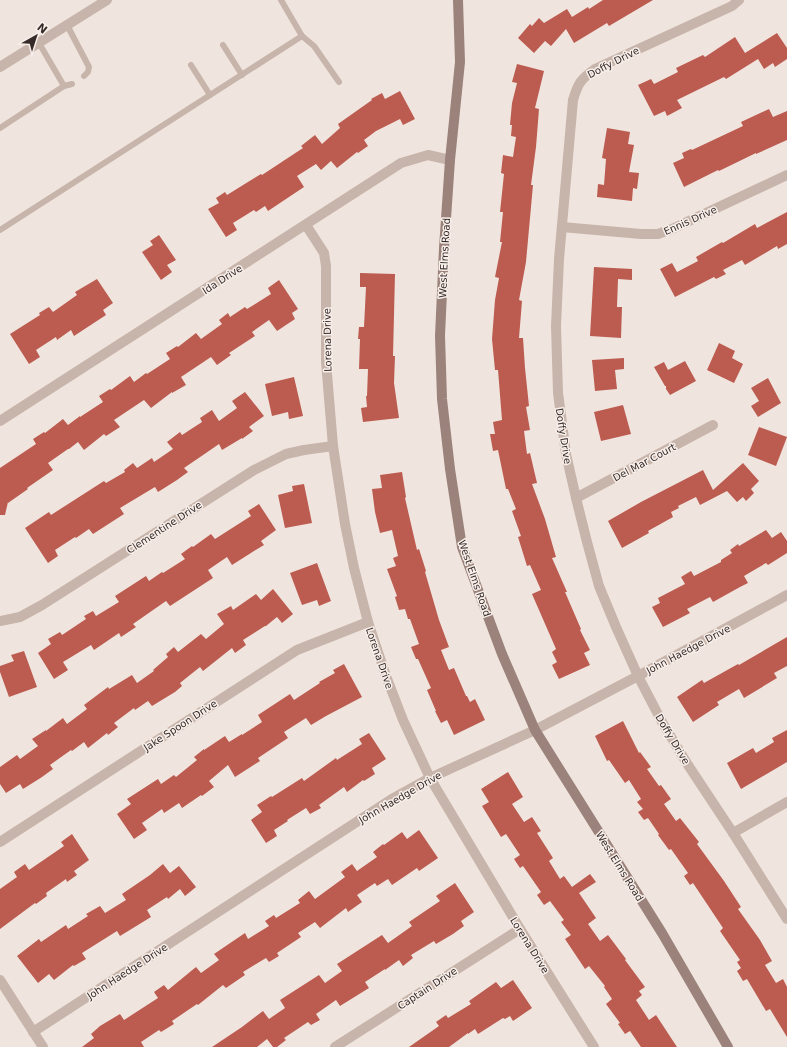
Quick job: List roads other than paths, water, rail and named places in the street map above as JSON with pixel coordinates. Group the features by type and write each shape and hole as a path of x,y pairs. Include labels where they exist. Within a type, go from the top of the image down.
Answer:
{"main road":[{"name":"West Elms Road","path":"458,0 460,62 450,160 440,336 442,399 462,547 502,654 535,730 662,933 728,1047"}],"street":[{"path":"0,67 106,0"},
{"name":"Doffy Drive","path":"739,0 732,6 595,69 583,77 576,90 573,100 559,259 556,326 558,393 566,454 576,498 599,586 616,628 638,676 662,722 688,765 787,918"},
{"name":"Ida Drive","path":"0,420 401,163 428,155 450,160"},
{"name":"Ennis Drive","path":"562,227 641,234 658,234 672,230 787,175"},
{"name":"Lorena Drive","path":"306,225 324,253 326,266 326,362 333,446 345,524 354,568 368,622 386,676 403,720 430,778 520,929 594,1047"},
{"name":"Del Mar Court","path":"576,498 713,425"},
{"name":"Clementine Drive","path":"0,621 20,617 42,605 270,461 286,454 333,446"},
{"name":"John Haedge Drive","path":"33,1032 392,799 430,778 535,730 787,596"},
{"name":"Jake Spoon Drive","path":"0,842 297,650 368,622"},
{"path":"733,833 787,802"},
{"name":"Captain Drive","path":"335,1047 520,929"},
{"path":"0,980 43,1047"}],"lane":[{"path":"281,0 302,36 314,46 339,82"},
{"path":"66,25 89,67 88,72 84,76"},
{"path":"0,230 302,36"},
{"path":"39,43 64,86"},
{"path":"223,45 242,75"},
{"path":"191,65 210,95"},
{"path":"0,128 64,86 72,84"}]}
